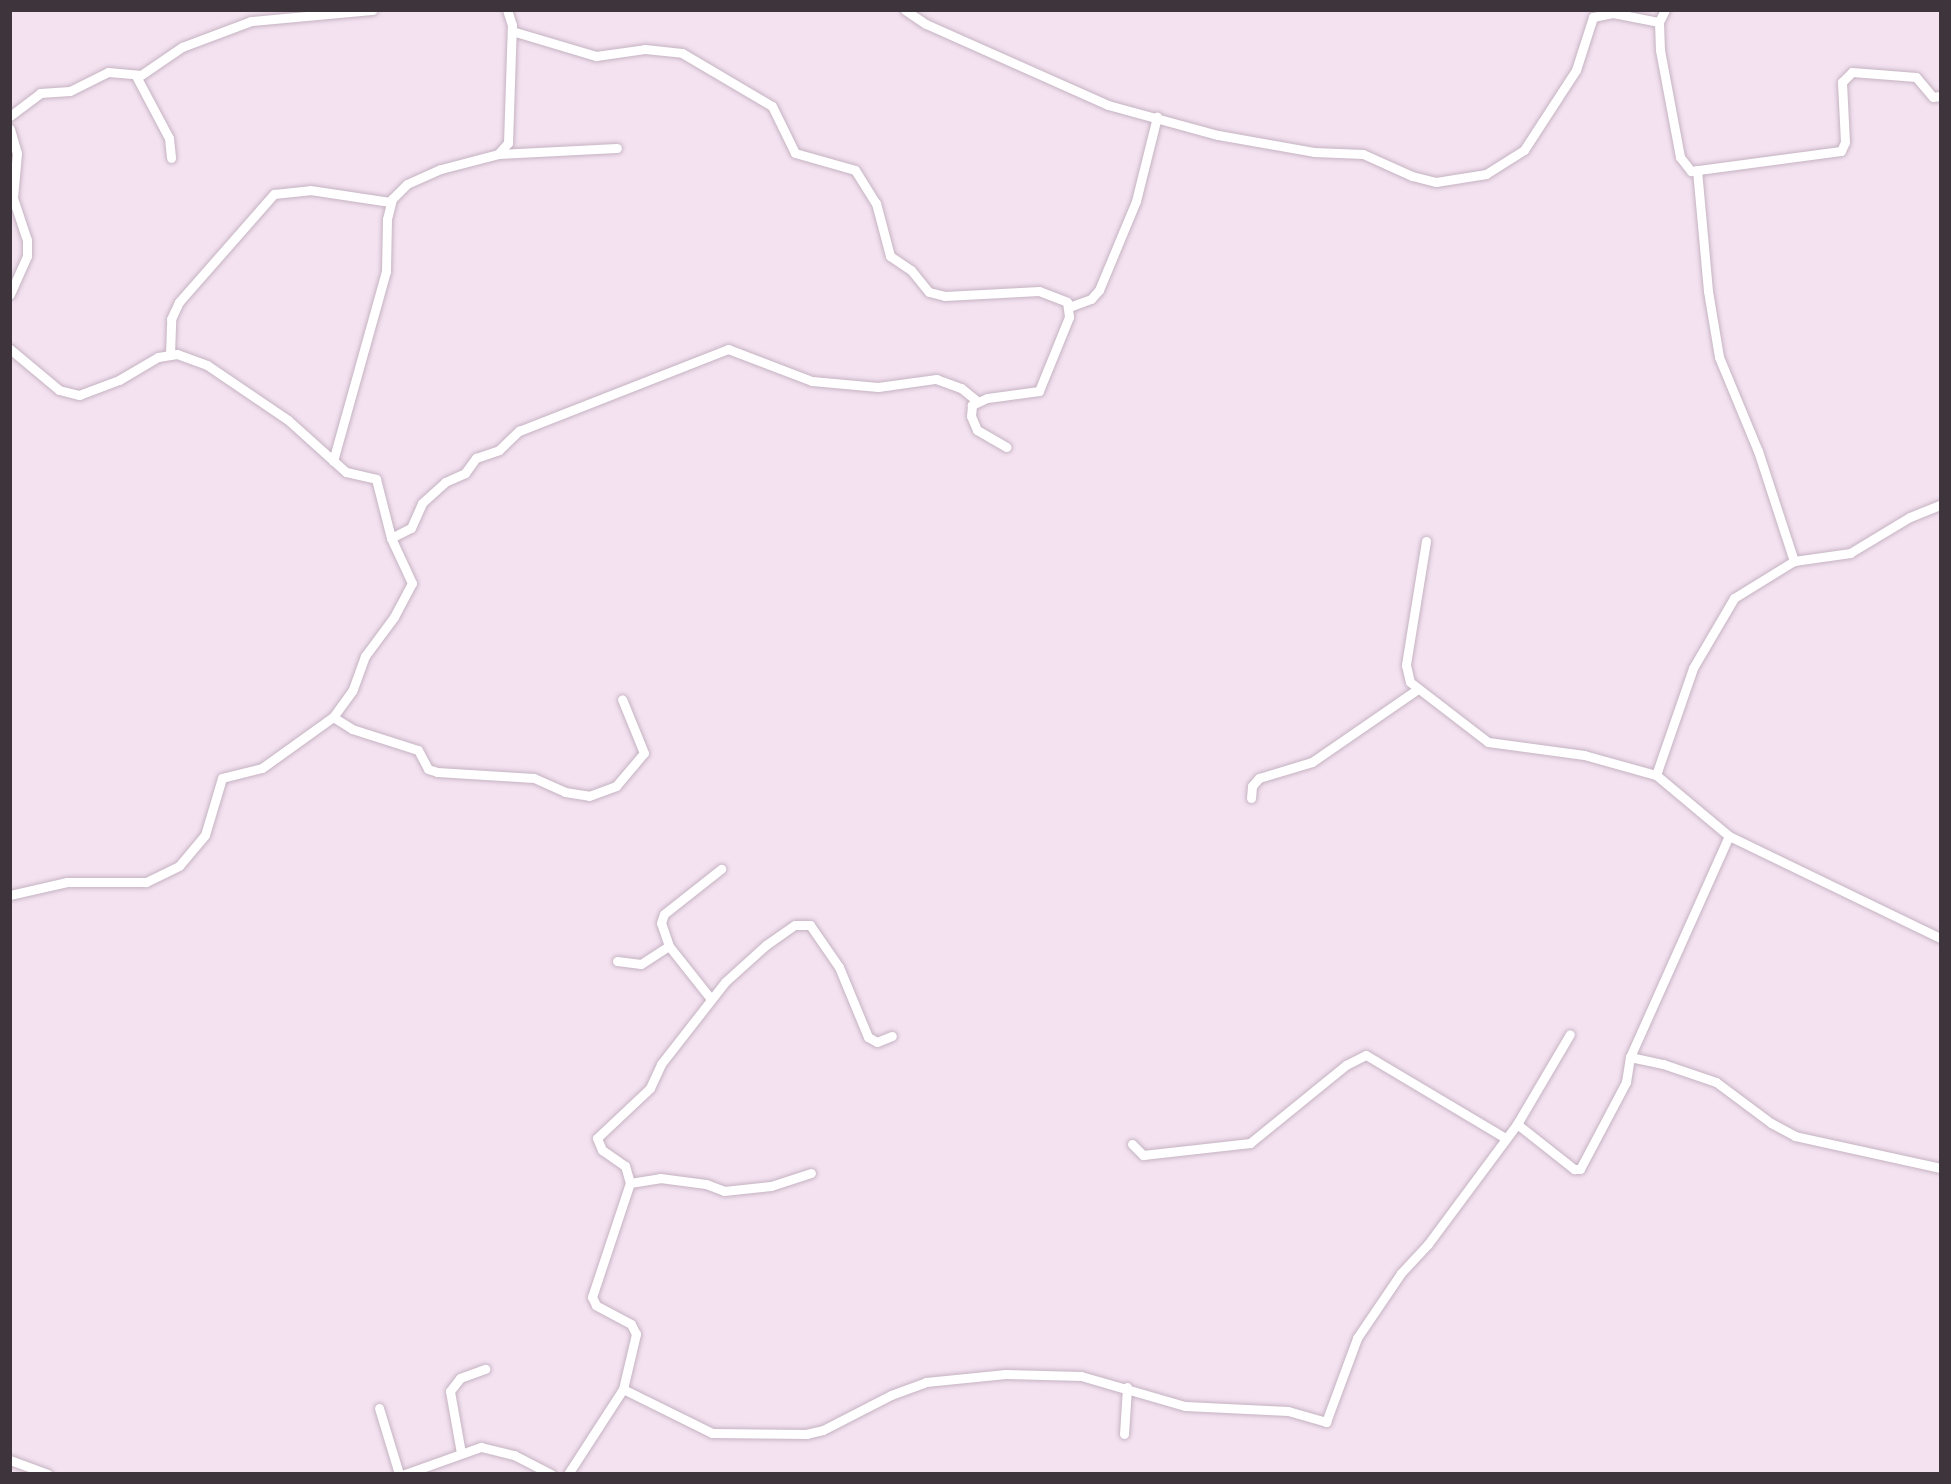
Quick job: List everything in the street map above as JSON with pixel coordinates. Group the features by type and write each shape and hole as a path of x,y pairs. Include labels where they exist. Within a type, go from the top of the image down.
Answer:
{"street":[{"path":"10,116 40,93 70,91 101,73 124,71 136,76 148,73 182,47 251,21 373,10"},
{"path":"498,154 509,138 512,31 507,10"},
{"path":"905,10 1062,86 1108,105 1218,135 1314,152 1363,154 1426,181 1479,176 1502,167 1524,150 1576,70 1593,17 1612,13 1659,22"},
{"path":"1665,10 1659,22 1680,158 1686,167 1697,170 1841,151 1845,141 1842,82 1852,72 1916,77 1924,82 1933,97 1941,96"},
{"path":"391,538 411,528 422,503 445,482 465,473 476,458 498,450 519,431 728,349 812,381 878,387 936,379 961,388 976,400 1039,391 1069,317 1069,307 1062,297 1039,291 945,296 929,292 911,270 890,256 876,203 855,170 795,153 789,148 782,120 772,106 681,53 645,49 596,56 512,31"},
{"path":"136,76 169,138 171,158"},
{"path":"1069,307 1090,299 1100,290 1137,196 1141,169 1157,117"},
{"path":"10,129 17,153 13,198 27,240 27,256 10,294"},
{"path":"333,461 386,271 390,202 407,184 441,169 498,154 616,148"},
{"path":"1697,170 1708,291 1719,357 1758,451 1794,561"},
{"path":"170,355 171,319 179,302 274,194 310,189 390,202"},
{"path":"10,349 59,390 79,395 119,380 149,360 170,355 207,365 288,420 346,472 376,479 391,538 411,579 411,588 365,656 352,691 333,717 262,768 222,778 205,835 179,866 155,880 67,882 10,895"},
{"path":"976,400 971,416 977,430 1006,447"},
{"path":"1656,775 1694,668 1734,598 1794,561 1850,553 1910,518 1941,505"},
{"path":"1426,541 1406,665 1410,682 1418,689 1488,742 1584,754 1656,775 1729,836 1941,938"},
{"path":"1251,798 1252,786 1259,778 1312,762 1418,689"},
{"path":"333,717 352,729 418,750 428,769 534,778 565,792 589,796 616,786 644,753 622,699"},
{"path":"1518,1124 1574,1169 1580,1169 1626,1082 1630,1057 1729,836"},
{"path":"711,999 669,946 662,933 664,914 721,869"},
{"path":"570,1473 623,1389 634,1327 596,1305 592,1297 630,1183 625,1166 602,1150 597,1138 650,1088 661,1064 711,999 766,945 795,925 805,924 816,932 839,967 868,1037 877,1042 892,1036"},
{"path":"617,961 641,964 669,946"},
{"path":"623,1389 699,1430 806,1434 823,1430 891,1395 926,1382 1006,1374 1064,1374 1127,1388 1185,1406 1288,1411 1326,1422 1357,1338 1505,1138 1518,1124 1570,1034"},
{"path":"1132,1144 1143,1155 1250,1143 1346,1065 1366,1056 1505,1138"},
{"path":"1630,1057 1680,1069 1716,1082 1760,1116 1795,1136 1941,1168"},
{"path":"630,1183 660,1178 706,1184 724,1191 771,1186 811,1173"},
{"path":"461,1453 450,1391 460,1378 485,1369"},
{"path":"1125,1434 1127,1388"},
{"path":"379,1408 399,1473"},
{"path":"405,1473 481,1447 499,1450 551,1473"},
{"path":"10,1460 48,1473"}]}
